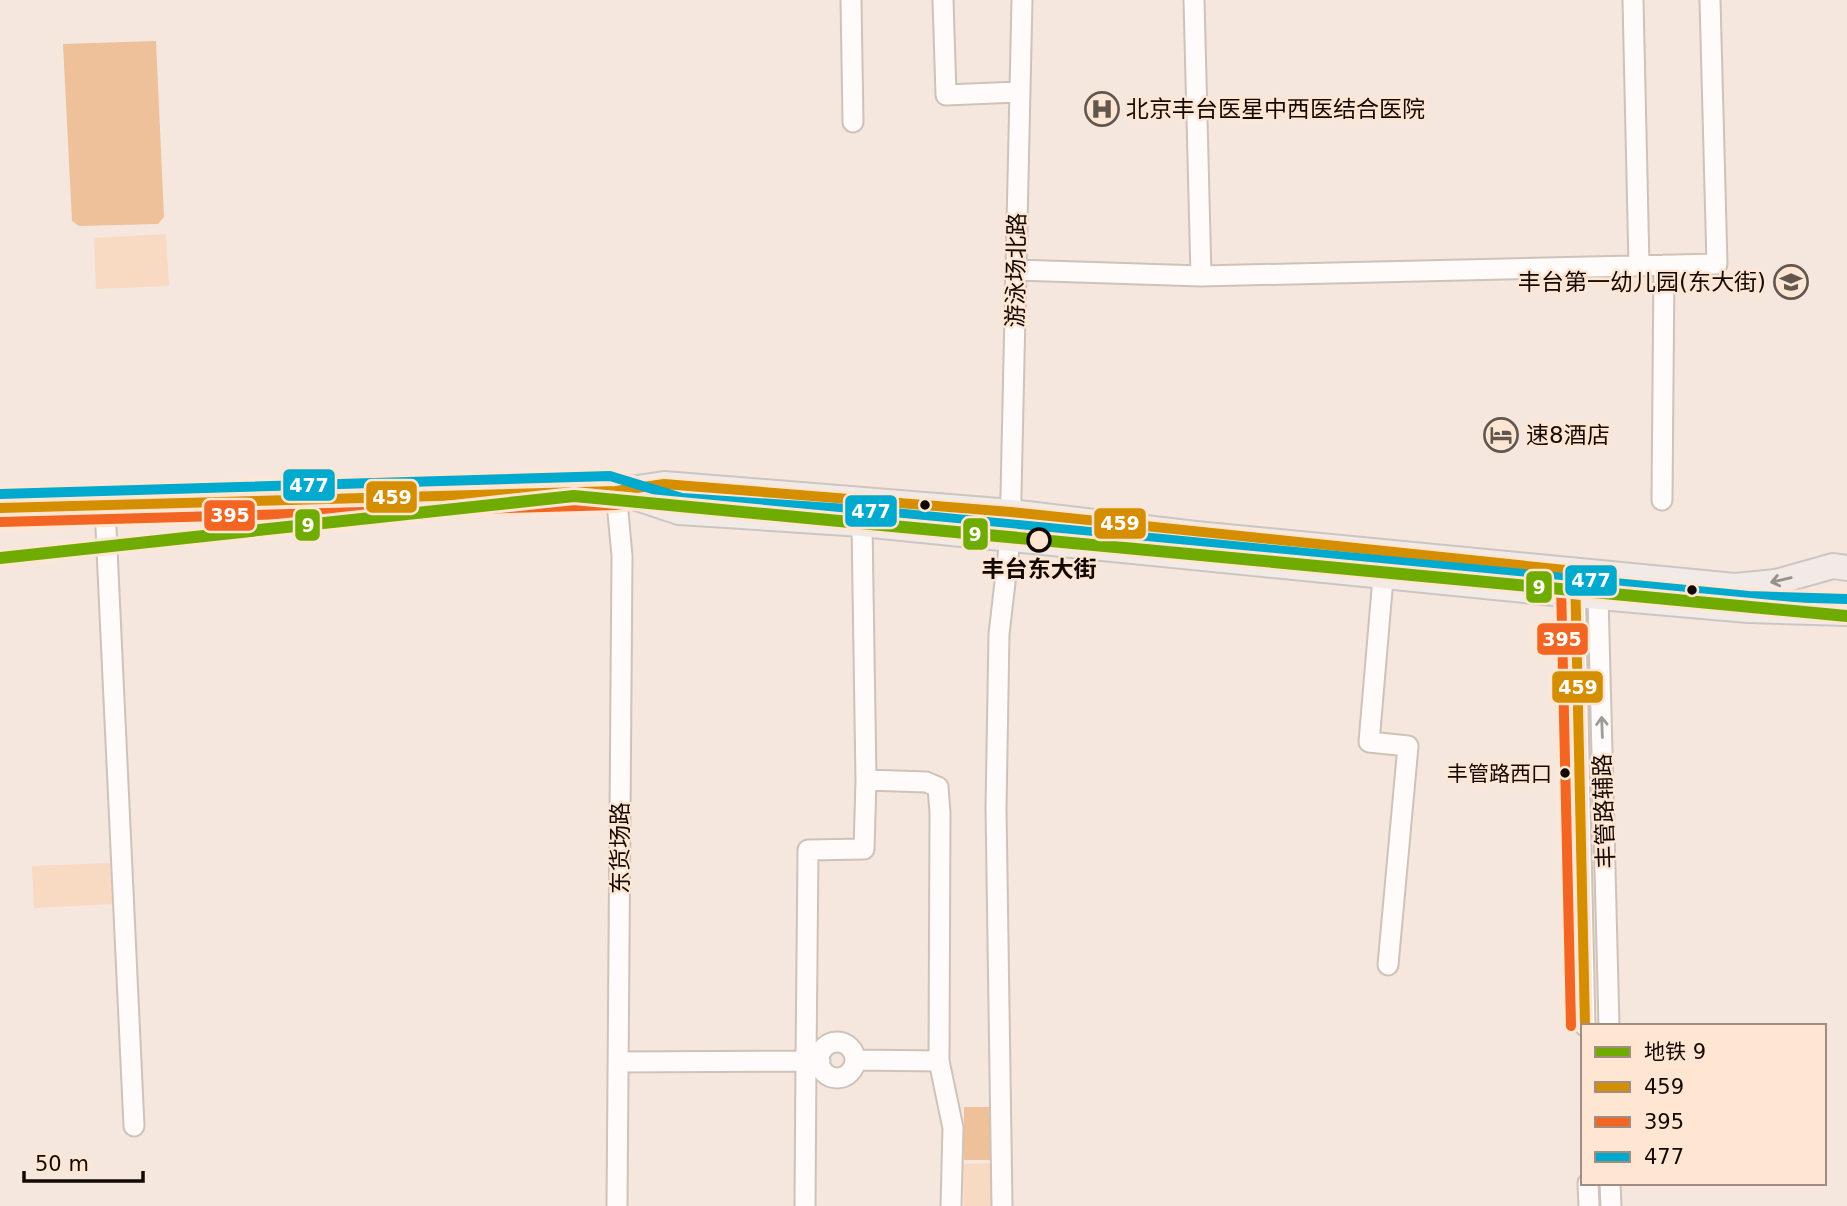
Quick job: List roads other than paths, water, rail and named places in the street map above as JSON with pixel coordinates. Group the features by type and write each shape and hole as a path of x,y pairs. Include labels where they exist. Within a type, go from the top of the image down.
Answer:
{"main road":[{"path":"616,491 664,484 1011,512 1196,534 1748,610 1839,612"},
{"path":"616,491 679,512 862,524 1383,578 1583,587 1735,586 1776,582 1822,569 1847,568"},
{"path":"1822,569 1815,579 1814,593 1819,604 1839,612"}],"street":[{"path":"850,0 853,122"},
{"path":"943,0 946,95 1020,92"},
{"name":"游泳场北路","path":"1002,1206 996,808 999,634 1011,512 1022,0"},
{"path":"1194,0 1201,276"},
{"path":"1633,0 1639,266"},
{"path":"1016,270 1201,276 1717,264 1710,0"},
{"path":"1662,500 1664,265"},
{"path":"0,508 616,491"},
{"name":"东货场路","path":"616,491 622,556 617,1206"},
{"path":"104,507 134,1126"},
{"path":"805,1206 813,1061 808,850 864,849 866,780 862,524"},
{"path":"1383,578 1369,742 1408,746 1388,965"},
{"path":"1583,587 1585,1024"},
{"name":"丰管路辅路","path":"1583,587 1608,942 1609,1024"},
{"path":"866,780 926,782 938,787 939,1061 953,1128 951,1206"},
{"path":"1585,993 1608,942"},
{"path":"618,1062 813,1061 824,1048 839,1042 849,1046 855,1060 939,1061"},
{"path":"1588,1185 1589,1206"},
{"path":"1610,1185 1611,1206"}],"metro line":[{"name":"9","path":"0,558 574,496 1847,616"}],"place":[{"name":"北京丰台医星中西医结合医院","path":"1102,109"},
{"name":"丰台第一幼儿园(东大街)","path":"1791,282"},
{"name":"速8酒店","path":"1501,435"},
{"name":"丰台东大街","path":"1039,540"},
{"name":"丰管路西口","path":"1565,773"}]}
